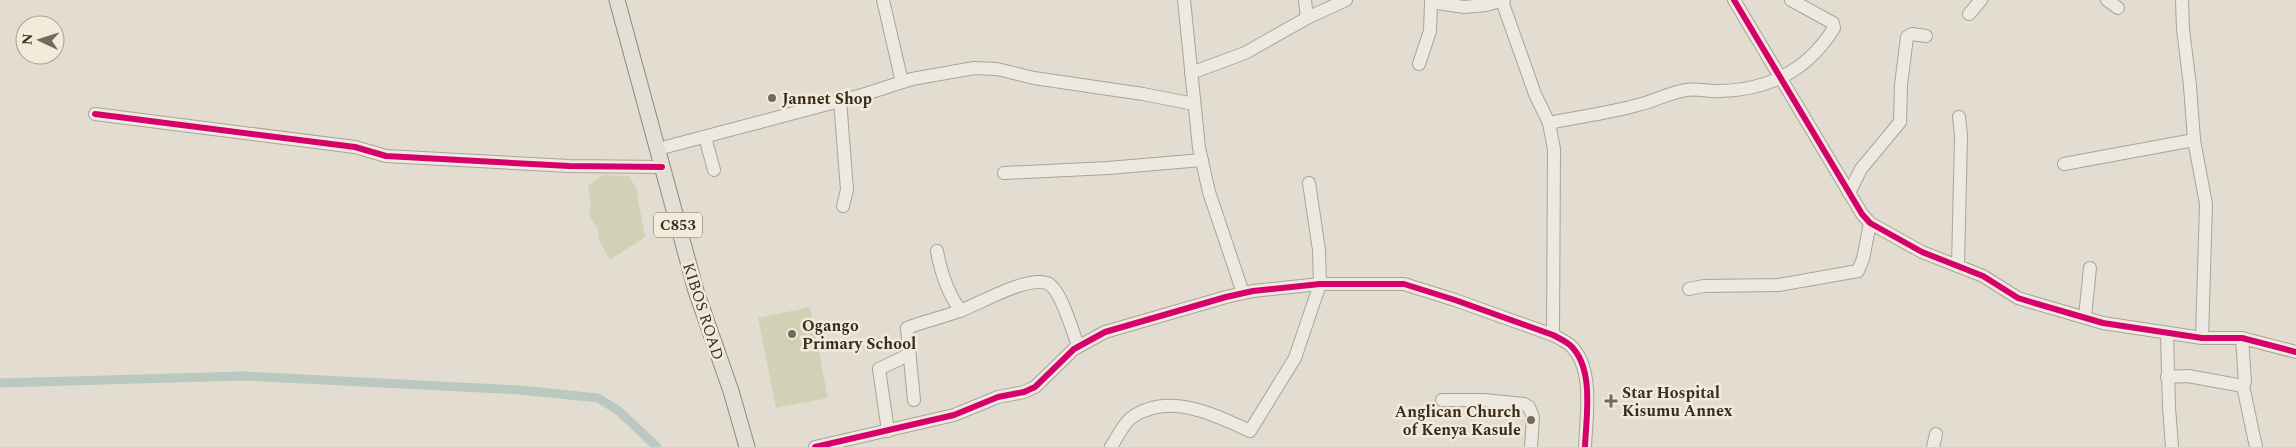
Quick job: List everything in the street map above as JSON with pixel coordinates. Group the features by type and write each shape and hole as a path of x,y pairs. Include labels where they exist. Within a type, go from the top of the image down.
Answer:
{"main road":[{"name":"KIBOS ROAD","path":"617,0 696,291 731,391 747,447"}],"street":[{"path":"883,0 902,82"},
{"path":"1184,0 1194,104 1202,160 1222,236 1243,293"},
{"path":"1305,0 1307,18"},
{"path":"1191,73 1244,53 1307,18 1346,0"},
{"path":"1734,0 1781,79 1796,100 1849,193 1870,224 1922,252 1982,276 2018,298 2103,322 2166,334 2202,338 2242,338 2296,352"},
{"path":"1549,123 1638,105 1685,90 1702,88 1718,92 1781,79 1809,60 1834,28 1833,23 1791,0"},
{"path":"1969,14 1981,0"},
{"path":"2107,0 2118,8"},
{"path":"2182,0 2194,140 2206,204 2202,338"},
{"path":"1419,64 1430,31 1431,1 1464,7 1486,6 1503,1 1535,94 1549,123 1554,149 1556,190 1553,335"},
{"path":"1849,193 1862,168 1900,122 1901,85 1907,37 1912,34 1926,36"},
{"path":"658,149 902,82 944,72 974,68 997,69 1034,78 1143,94 1194,104"},
{"path":"840,100 847,190 842,206"},
{"path":"95,114 355,147 386,156 569,166 662,167"},
{"path":"1958,266 1962,136 1959,117"},
{"path":"705,137 714,170"},
{"path":"2064,164 2194,140"},
{"path":"1004,173 1108,168 1202,160"},
{"path":"1111,447 1131,419 1150,409 1176,406 1190,407 1219,416 1250,431 1295,358 1320,284 1319,250 1309,183"},
{"path":"1689,289 1704,286 1778,285 1858,272 1870,224"},
{"path":"937,251 941,272 952,300 961,310"},
{"path":"2085,317 2090,268"},
{"path":"914,400 912,362 908,355 907,328 961,310 1003,292 1041,282 1049,284 1056,291 1078,346"},
{"path":"815,447 954,415 998,397 1024,392 1035,387 1078,346 1105,332 1156,316 1243,293 1320,284 1404,284 1553,335 1574,350 1583,370 1586,404 1585,447"},
{"path":"2166,334 2172,447"},
{"path":"2242,338 2245,382 2243,386 2256,447"},
{"path":"888,431 879,369 908,355"},
{"path":"2167,377 2188,376 2243,386"},
{"path":"1442,400 1484,400 1524,404 1529,407 1533,417 1531,447"},
{"path":"1932,447 1936,434"}],"green space":[{"path":"603,175 629,176 636,188 645,237 610,260 599,240 598,229 589,216 591,206 588,186"},
{"path":"810,307 828,398 776,408 758,318"}],"waterway":[{"path":"0,383 244,376 520,390 598,398 619,411 657,447"}],"cycle path":[{"path":"1734,0 1862,214 1870,223 1922,252 1983,276 2018,298 2031,302 2103,323 2202,338 2242,338 2296,352"},
{"path":"95,114 355,147 386,156 569,166 662,167"},
{"path":"815,447 954,415 998,397 1024,392 1035,387 1074,349 1105,332 1226,297 1253,291 1320,284 1404,284 1455,300 1553,335 1564,341 1578,355 1586,379 1585,447"}],"place":[{"name":"Jannet Shop","path":"772,98"},
{"name":"Ogango Primary School","path":"792,334"},
{"name":"Star Hospital Kisumu Annex","path":"1611,401"},
{"name":"Anglican Church of Kenya Kasule","path":"1531,420"}]}
